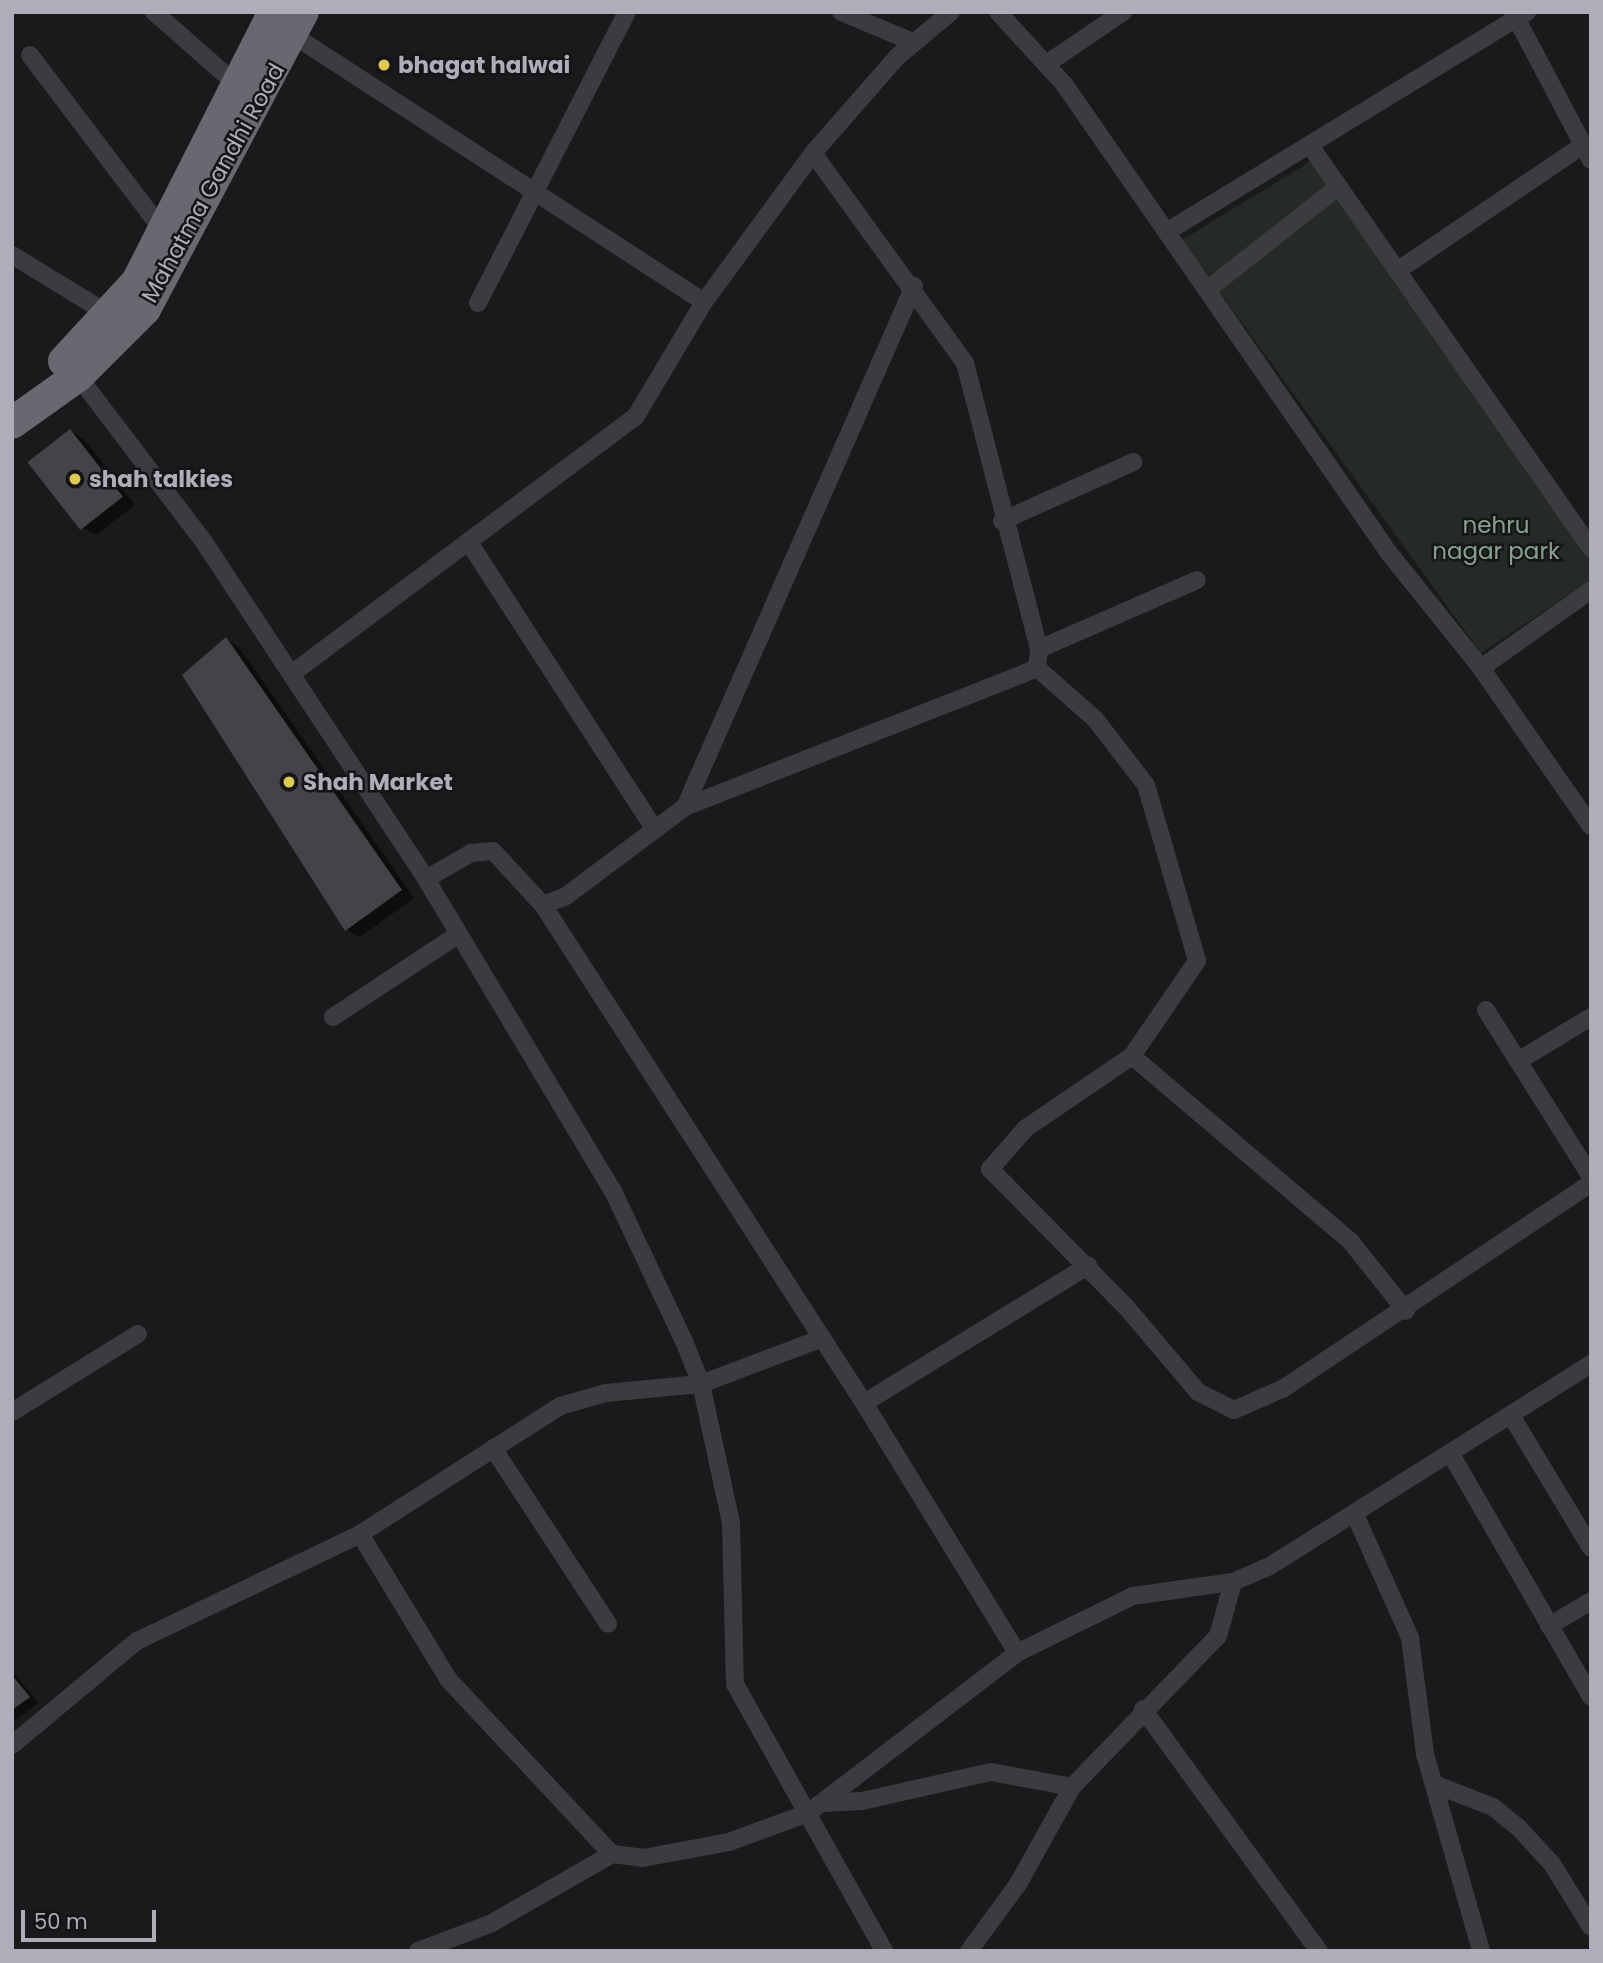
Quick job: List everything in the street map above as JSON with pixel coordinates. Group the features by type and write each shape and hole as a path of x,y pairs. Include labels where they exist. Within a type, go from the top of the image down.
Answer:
{"highway":[{"name":"Mahatma Gandhi Road","path":"12,400 111,316 164,232 237,85 290,20"},
{"name":"Mahatma Gandhi Road","path":"12,423 78,376 145,309 290,20"}],"street":[{"path":"154,12 237,85"},
{"path":"478,303 540,193 627,12"},
{"path":"841,12 914,42"},
{"path":"294,672 470,544 636,416 704,302 813,153 914,42 951,12"},
{"path":"998,12 1048,63 1168,231 1389,553 1481,668 1591,826"},
{"path":"1048,63 1123,12"},
{"path":"1168,231 1311,148 1519,15 1587,153 1397,271"},
{"path":"290,20 540,193 704,302"},
{"path":"30,55 164,232"},
{"path":"1311,148 1591,548"},
{"path":"813,153 914,286 970,374 1002,521 1039,649 1037,668"},
{"path":"1207,290 1338,187"},
{"path":"12,255 111,316"},
{"path":"685,807 914,286"},
{"path":"78,376 294,672 426,879 618,1201 701,1384 731,1523 735,1684 816,1808 884,1951"},
{"path":"1002,521 1133,462"},
{"path":"470,544 653,827"},
{"path":"1039,649 1197,580"},
{"path":"1481,668 1591,590"},
{"path":"543,905 566,896 653,827 685,807 1037,668"},
{"path":"1037,668 1095,719 1146,785 1197,954 1167,1012 1132,1056 1026,1128 990,1169 1088,1266 1198,1392 1234,1410 1284,1388 1406,1311 1591,1183"},
{"path":"426,879 471,853 493,851 543,905 820,1339 864,1403 1017,1653"},
{"path":"333,1017 459,934"},
{"path":"1486,1010 1591,1177"},
{"path":"1518,1061 1591,1017"},
{"path":"1132,1056 1351,1242 1406,1311"},
{"path":"864,1403 1088,1266"},
{"path":"12,1412 138,1334"},
{"path":"12,1745 137,1641 360,1534 494,1448 575,1400 701,1384 820,1339"},
{"path":"816,1808 1017,1653 1133,1596 1233,1582 1356,1517 1591,1364"},
{"path":"1512,1417 1591,1548"},
{"path":"494,1448 608,1624"},
{"path":"1452,1456 1591,1697"},
{"path":"1356,1517 1412,1646 1434,1784 1482,1951"},
{"path":"360,1534 448,1679 612,1854"},
{"path":"970,1951 1018,1884 1072,1787 1143,1709 1217,1636 1233,1582"},
{"path":"1549,1626 1591,1601"},
{"path":"1143,1709 1319,1951"},
{"path":"418,1951 489,1924 612,1854 643,1858 729,1842 816,1808 851,1803 990,1772 1072,1787"},
{"path":"1434,1784 1493,1807 1518,1827 1552,1864 1591,1927"}],"green space":[{"name":"nehru nagar park","path":"1316,158 1591,534 1591,580 1481,653 1182,240"}],"building":[{"name":"shah talkies","path":"70,429 123,497 80,530 27,462"},
{"name":"Shah Market","path":"226,637 402,890 345,931 182,675"},
{"path":"12,1675 30,1697 12,1710"}],"place":[{"name":"bhagat halwai","path":"384,65"},
{"name":"shah talkies","path":"75,479"},
{"name":"Shah Market","path":"289,782"}]}
